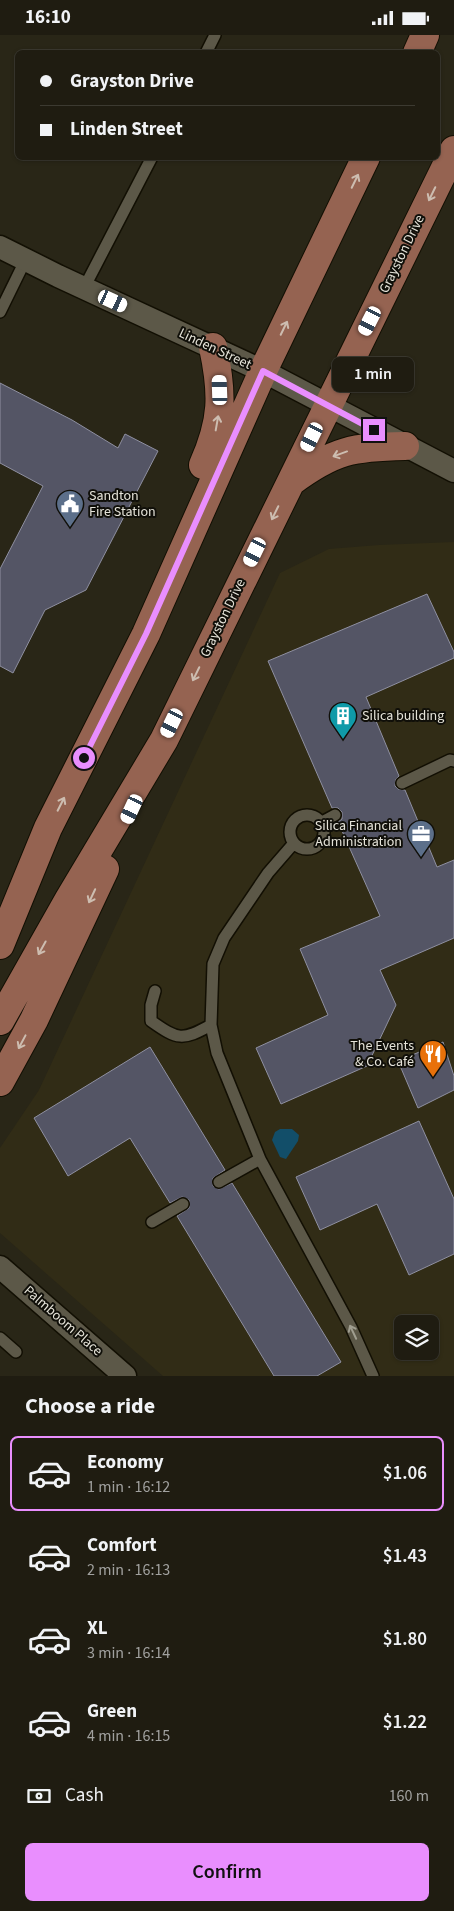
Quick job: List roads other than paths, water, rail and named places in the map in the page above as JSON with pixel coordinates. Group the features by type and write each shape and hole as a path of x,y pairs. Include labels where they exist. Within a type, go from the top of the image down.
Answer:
{"main road":[{"path":"418,50 425,35"},
{"name":"Grayston Drive","path":"5,1013 69,899 164,740 454,150"},
{"path":"0,945 48,828 146,634 263,371 365,160"},
{"path":"146,634 177,530 196,480 214,441 220,403 220,376 213,347"},
{"path":"289,484 315,464 342,452 368,447 405,446"},
{"path":"0,1082 34,1020 164,740"},
{"path":"0,895 48,828"}],"street":[{"name":"Linden Street","path":"0,247 263,371 450,469"},
{"path":"450,469 454,488"},
{"name":"Palmboom Place","path":"0,1267 125,1376"}],"lane":[{"path":"208,50 215,35"},
{"path":"84,288 150,160"},
{"path":"0,313 26,259"},
{"path":"402,783 453,759"},
{"path":"308,814 322,822 325,833 316,848 304,849 291,839 291,827 297,818 308,814"},
{"path":"322,822 335,815"},
{"path":"294,843 268,873 224,938 214,964 211,1025 217,1053 260,1159 351,1327 373,1376"},
{"path":"155,991 151,1005 151,1021 171,1035 190,1037 211,1025"},
{"path":"219,1182 260,1159"},
{"path":"152,1223 183,1204"},
{"path":"0,1337 16,1352"}],"water":[{"path":"280,1129 292,1129 299,1135 298,1141 286,1159 280,1157 272,1140 275,1132"}],"place":[{"name":"Sandton Fire Station","path":"70,528"},
{"name":"Silica building","path":"343,740"},
{"name":"Silica Financial Administration","path":"421,858"},
{"name":"The Events & Co. Café","path":"433,1078"}]}
